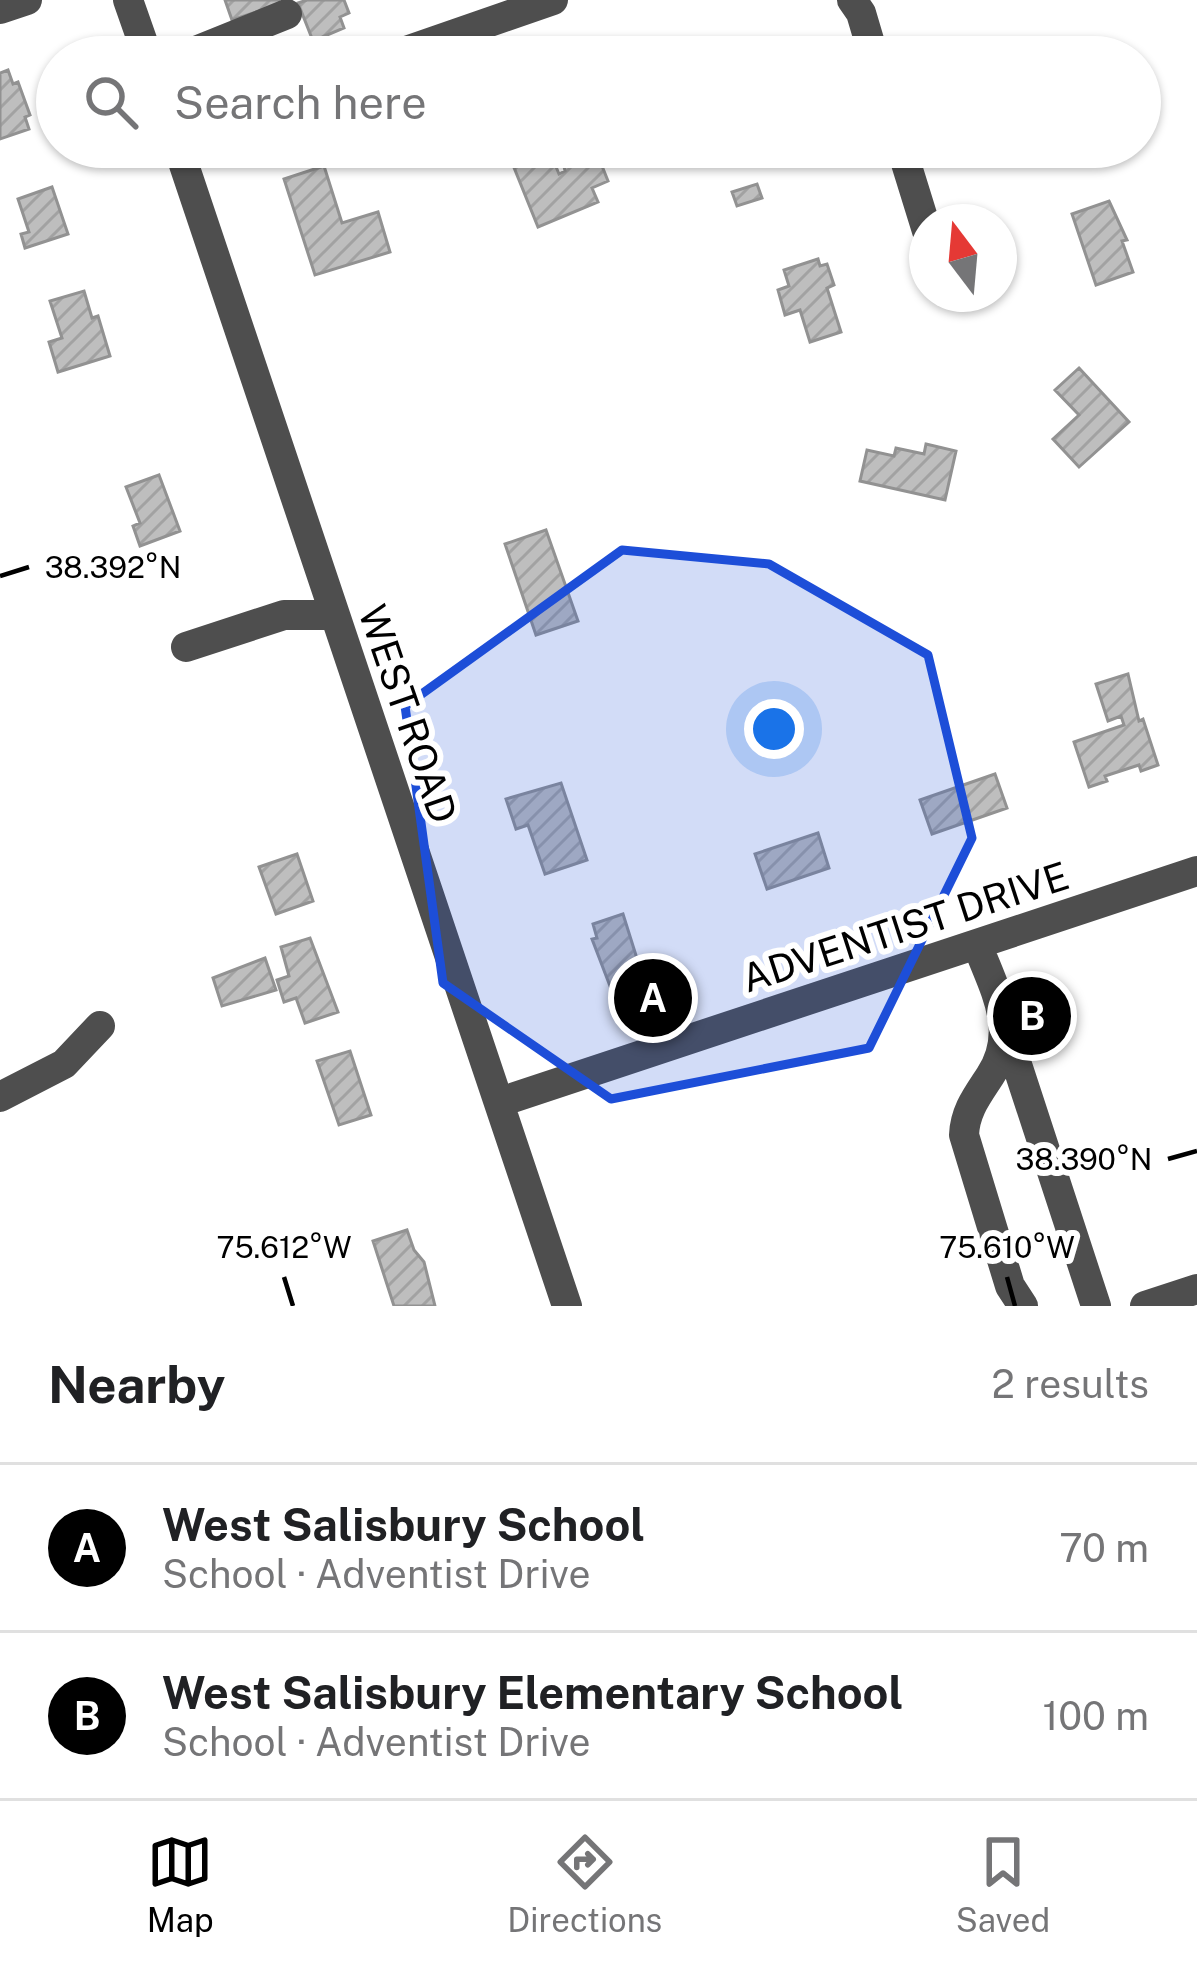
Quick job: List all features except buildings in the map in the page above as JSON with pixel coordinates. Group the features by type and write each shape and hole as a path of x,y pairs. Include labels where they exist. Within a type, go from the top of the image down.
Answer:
{"street":[{"path":"0,9 27,0"},
{"path":"128,0 141,36"},
{"path":"449,36 553,0"},
{"path":"852,0 862,13 868,36"},
{"path":"233,36 287,14"},
{"name":"WEST ROAD","path":"185,168 567,1306"},
{"path":"908,168 919,204"},
{"path":"186,647 284,615 332,615"},
{"name":"ADVENTIST DRIVE","path":"500,1102 1197,871"},
{"path":"976,944 1096,1306"},
{"path":"0,1097 64,1064 100,1026"},
{"path":"1006,1031 999,1062 965,1118 964,1135 1010,1286 1023,1306"},
{"path":"1145,1306 1197,1289"}],"highlighted area":[{"path":"622,550 769,564 928,655 972,838 869,1048 611,1099 443,983 405,706"}],"place":[{"name":"West Salisbury School","path":"653,998"},
{"name":"West Salisbury Elementary School","path":"1032,1016"}]}
